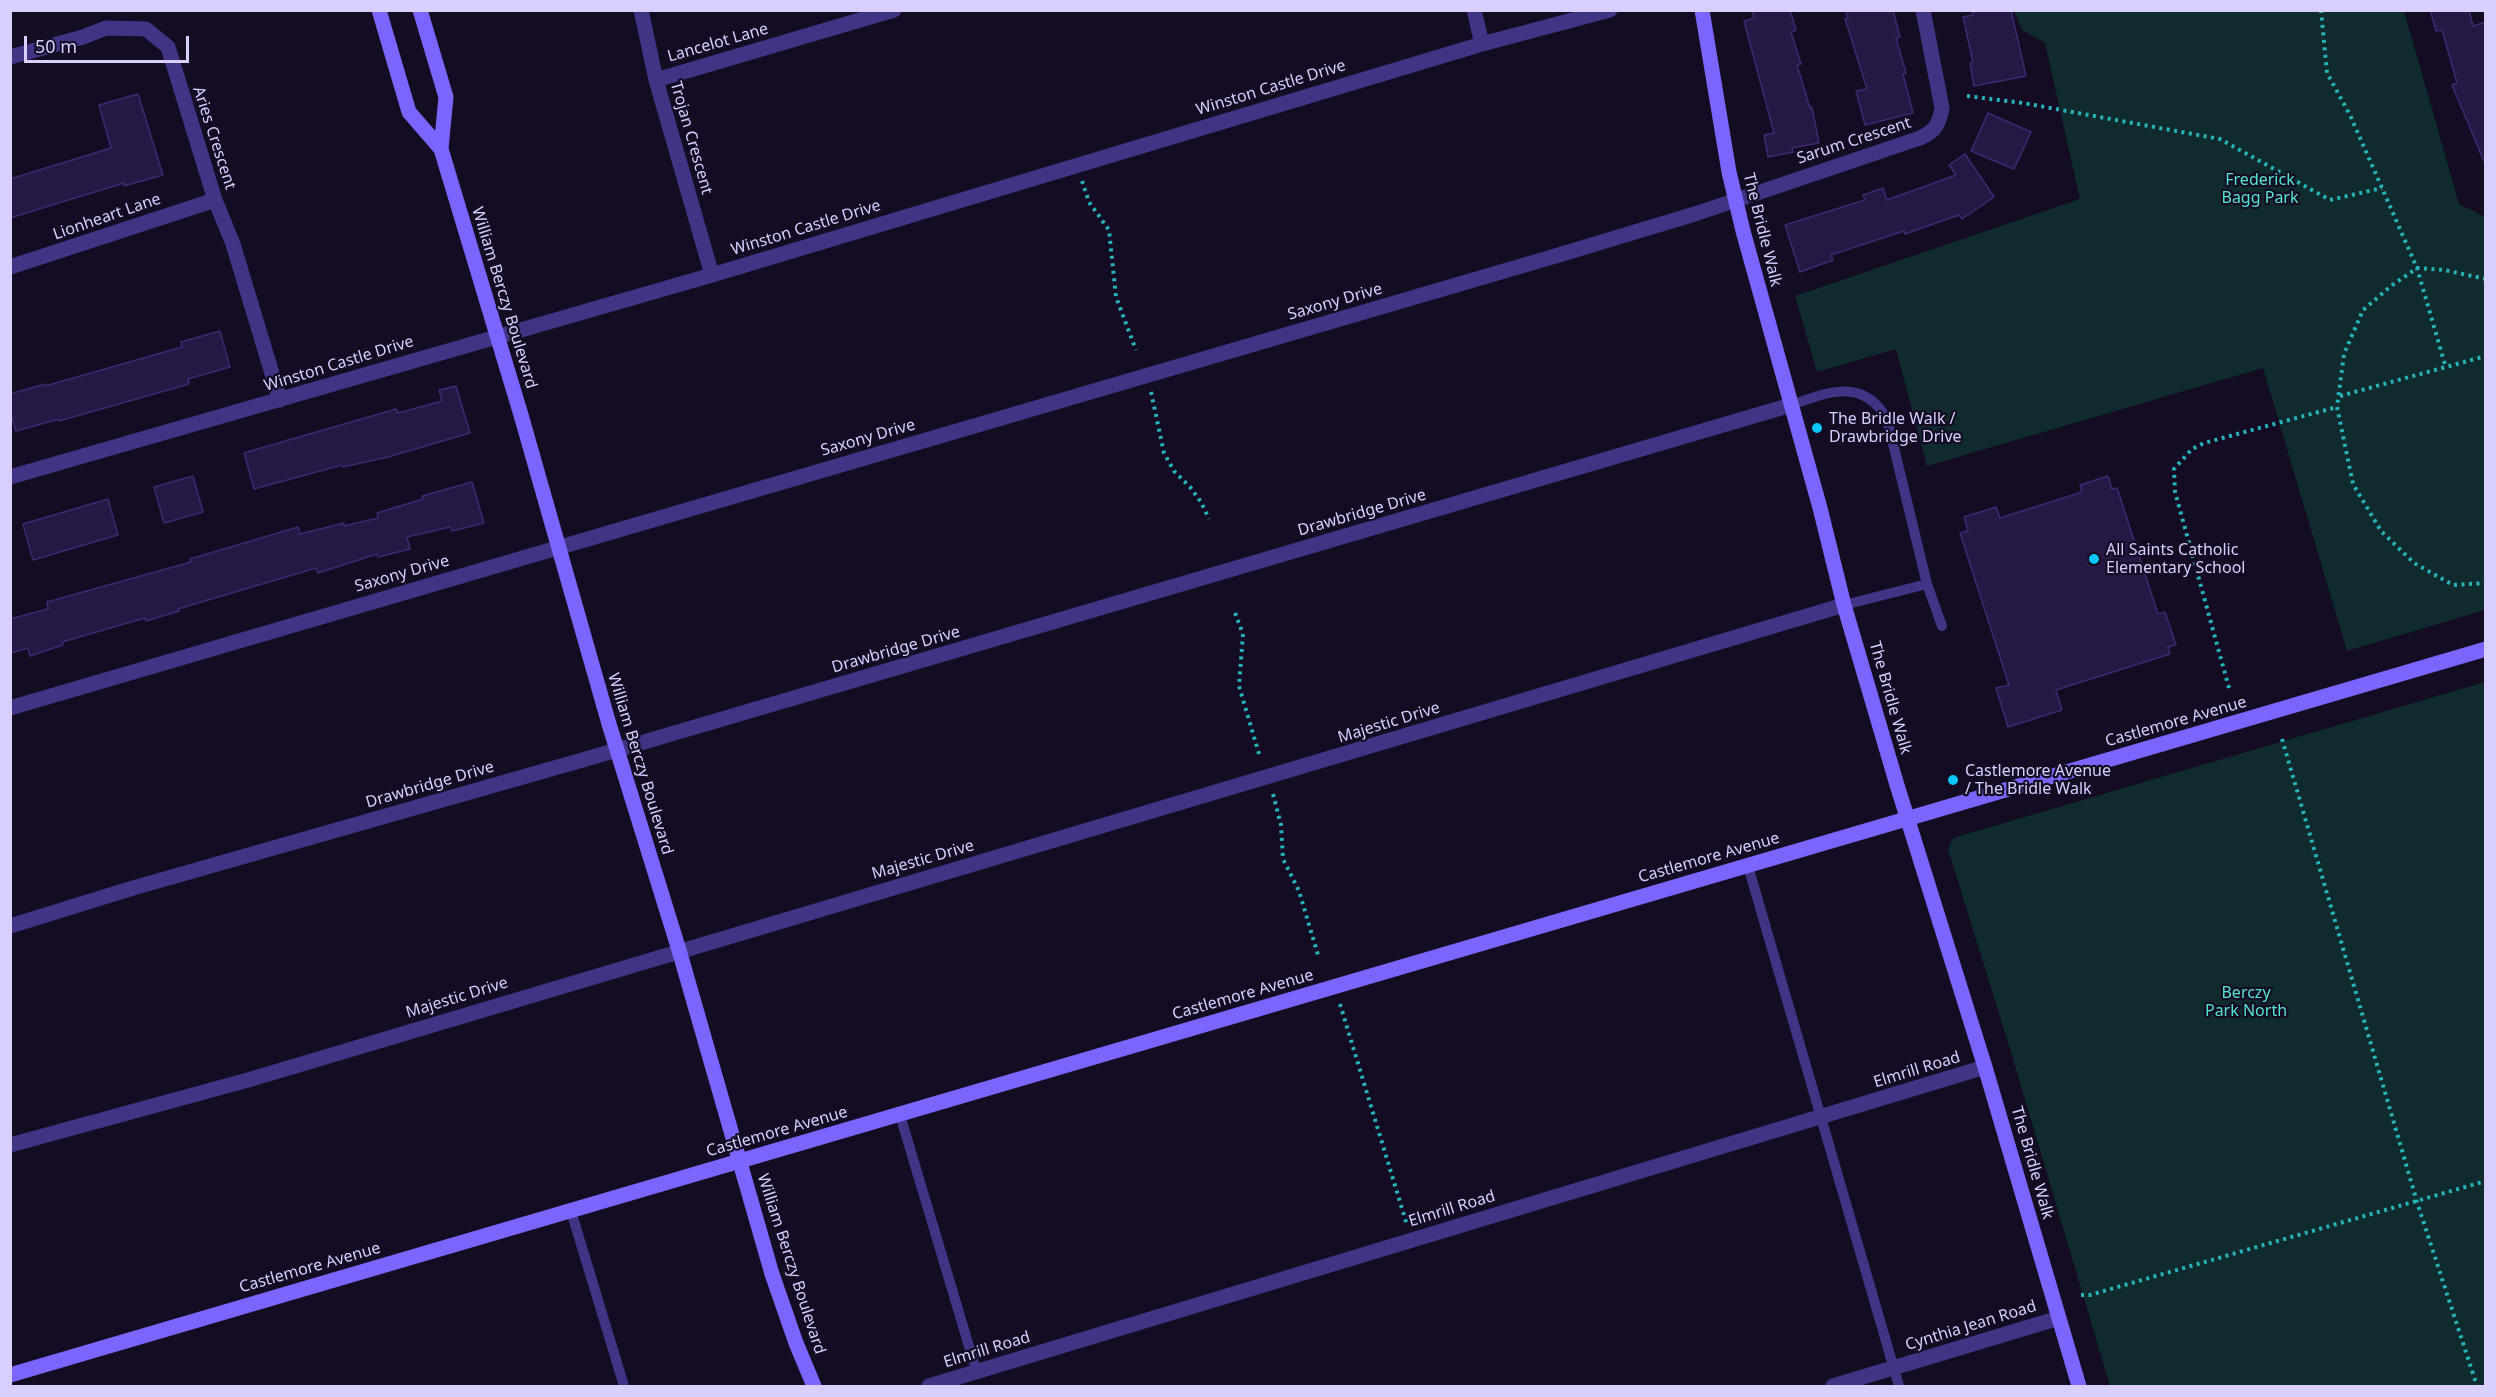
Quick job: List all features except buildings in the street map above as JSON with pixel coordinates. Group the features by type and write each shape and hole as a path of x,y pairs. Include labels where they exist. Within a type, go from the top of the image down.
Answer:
{"street":[{"name":"William Berczy Boulevard","path":"379,10 409,112 441,149"},
{"name":"William Berczy Boulevard","path":"420,10 446,97 441,149 617,750 679,950 772,1274 814,1386"},
{"name":"Trojan Crescent","path":"641,10 656,80 712,275"},
{"name":"Lancelot Lane","path":"656,80 894,10"},
{"path":"1474,10 1482,44"},
{"name":"Winston Castle Drive","path":"10,477 712,275 1482,44 1610,10"},
{"name":"The Bridle Walk","path":"1702,10 1735,200 1844,605 1985,1067 2079,1386"},
{"name":"Sarum Crescent","path":"1735,200 1932,133 1939,123 1942,108 1923,10"},
{"name":"Aries Crescent","path":"10,57 83,37 106,28 146,29 168,47 215,200 233,244 280,400"},
{"name":"Lionheart Lane","path":"10,267 215,200"},
{"name":"Saxony Drive","path":"10,708 1552,257 1735,200"},
{"name":"Drawbridge Drive","path":"10,926 133,888 617,750 1791,405"},
{"name":"Majestic Drive","path":"10,1145 248,1080 1844,605"},
{"name":"Castlemore Avenue","path":"10,1375 2486,649"},
{"name":"Elmrill Road","path":"929,1386 1985,1067"},
{"name":"Cynthia Jean Road","path":"1833,1386 2059,1318"}],"lane":[{"path":"1791,405 1834,390 1845,390 1869,399 1880,407 1887,419 1927,585 1942,626"},
{"path":"1844,605 1927,585"},
{"path":"1748,866 1899,1386"},
{"path":"900,1115 977,1372"},
{"path":"571,1211 624,1386"}],"path":[{"path":"2321,10 2327,73 2350,115 2417,268 2446,368"},
{"path":"1967,96 2220,139 2330,200 2382,188"},
{"path":"1077,167 1089,202 1109,230 1116,297 1136,350"},
{"path":"2486,279 2444,270 2417,268 2363,310 2344,354 2337,407 2353,484 2381,531 2414,563 2453,585 2486,583"},
{"path":"2340,396 2486,356"},
{"path":"1151,391 1164,453 1174,471 1201,502 1209,519"},
{"path":"2229,688 2175,492 2174,469 2192,449 2204,443 2337,407"},
{"path":"1235,613 1243,634 1239,686 1259,754"},
{"path":"2282,739 2417,1202 2477,1386"},
{"path":"1273,794 1281,825 1283,859 1299,891 1318,955"},
{"path":"1340,1004 1407,1226"},
{"path":"2081,1295 2090,1295 2417,1202 2486,1180"}],"green space":[{"name":"Frederick Bagg Park","path":"2014,11 2404,11 2459,204 2485,217 2485,610 2347,651 2263,368 1927,466 1896,349 1817,372 1795,296 2080,199 2045,43 2022,30"},
{"name":"Berczy Park North","path":"2485,682 2485,1386 2110,1386 1948,849 1953,838"}],"place":[{"name":"The Bridle Walk / Drawbridge Drive","path":"1817,428"},
{"name":"All Saints Catholic Elementary School","path":"2094,559"},
{"name":"Castlemore Avenue / The Bridle Walk","path":"1953,780"}]}
